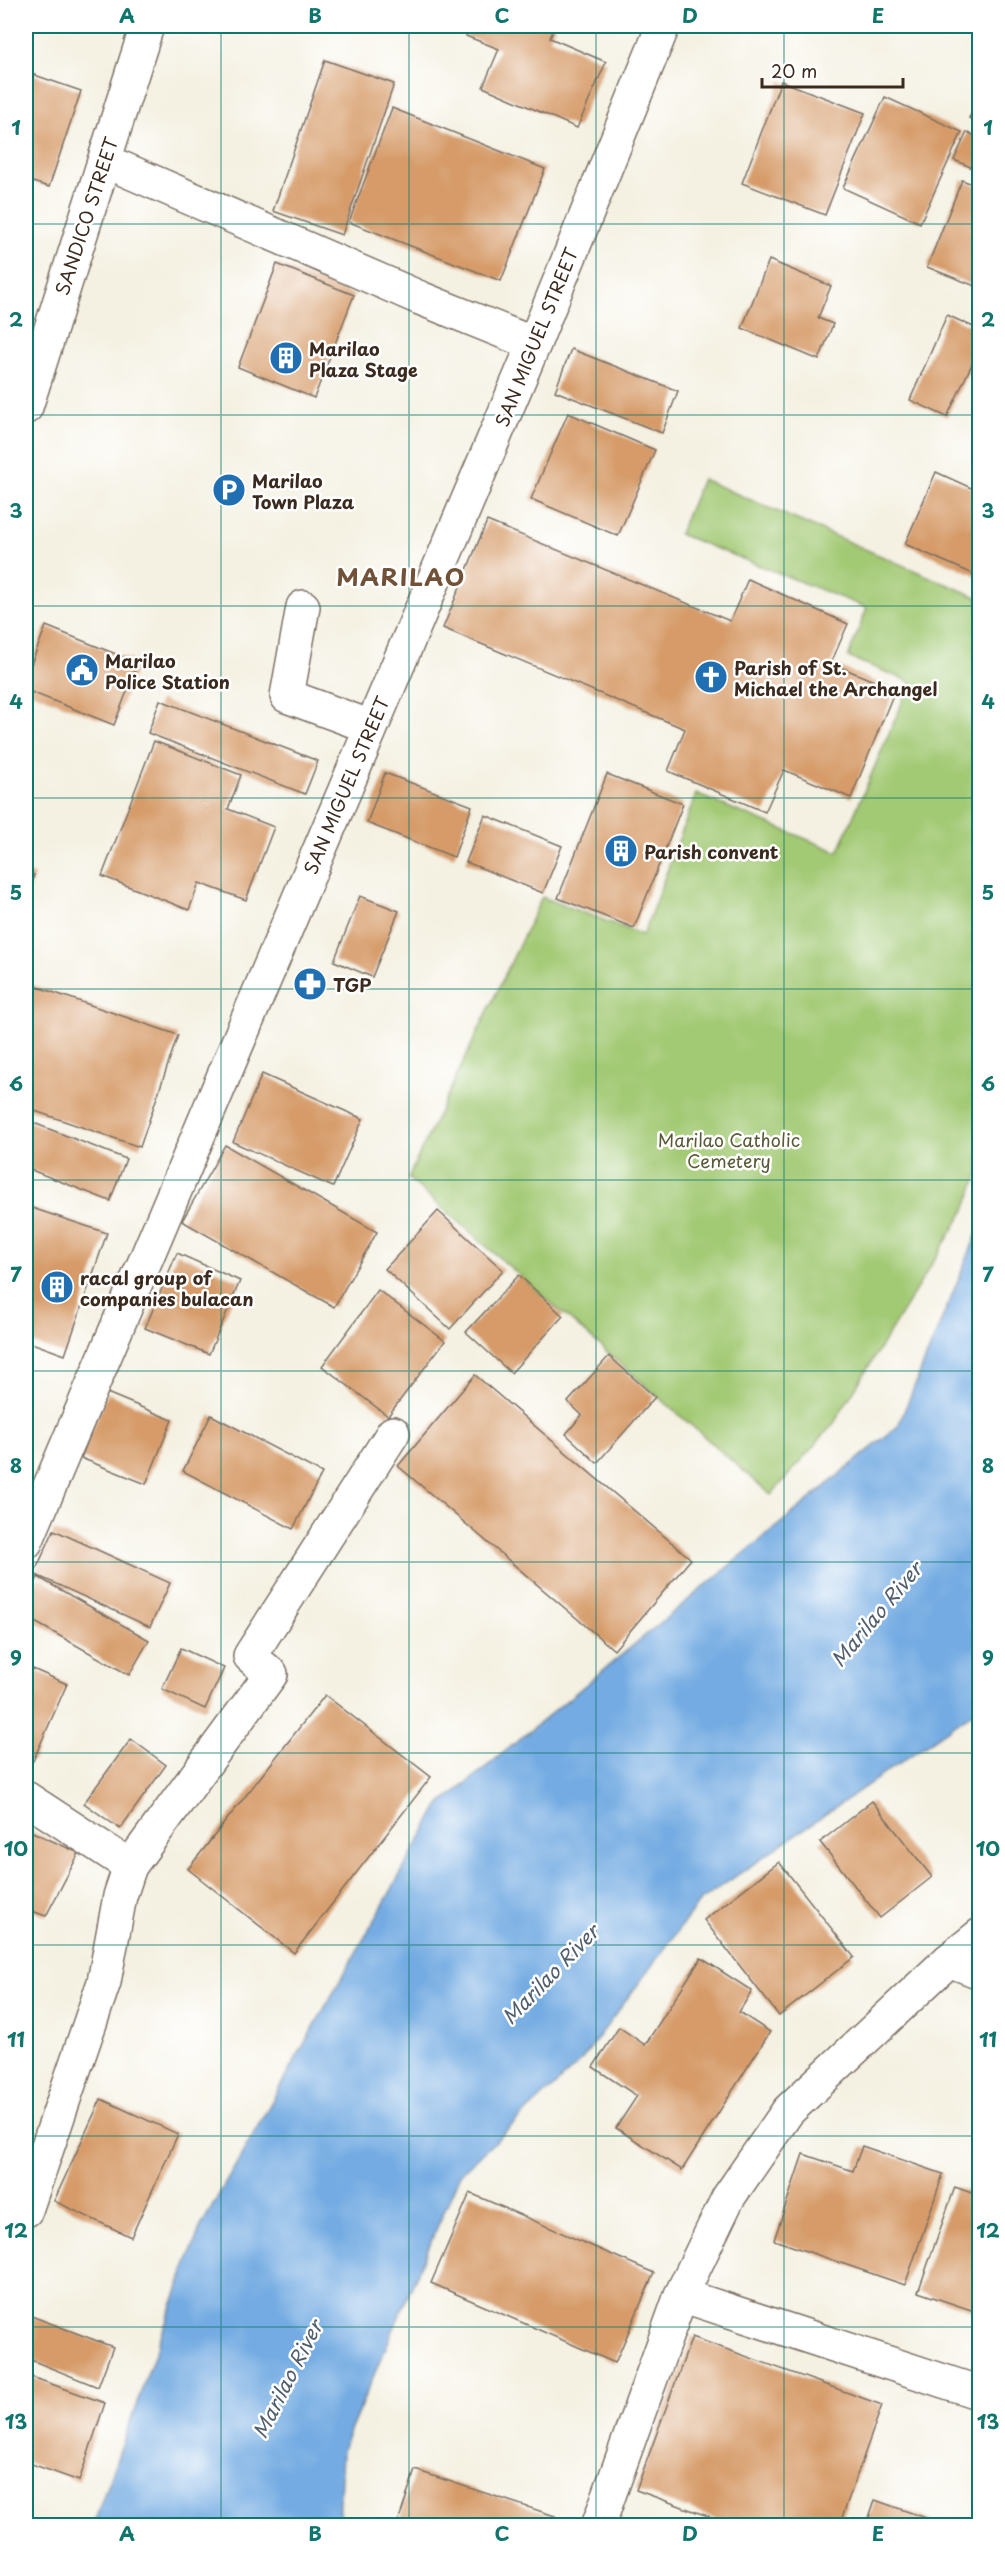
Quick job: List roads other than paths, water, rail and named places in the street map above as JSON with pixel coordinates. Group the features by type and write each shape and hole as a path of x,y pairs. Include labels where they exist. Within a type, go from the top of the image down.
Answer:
{"street":[{"name":"SANDICO STREET","path":"26,407 147,26"},
{"name":"SAN MIGUEL STREET","path":"26,1542 534,344 663,26"},
{"path":"105,161 420,298 534,344"},
{"path":"303,607 287,696 371,727"},
{"path":"26,2210 104,1982 120,1896 130,1866 271,1674 250,1656 393,1433"},
{"path":"26,1798 130,1866"},
{"path":"598,2526 681,2295 728,2199 788,2111 949,1960 980,1935"},
{"path":"949,1960 980,1972"},
{"path":"681,2295 980,2393"}],"water":[{"name":"Marilao River","path":"979,1229 979,1708 700,1901 580,2062 460,2174 342,2450 339,2525 93,2525 200,2228 439,1806 898,1426"}],"place":[{"name":"Marilao Plaza Stage","path":"286,358"},
{"name":"Marilao Town Plaza","path":"229,490"},
{"name":"Marilao Police Station","path":"82,670"},
{"name":"Parish of St. Michael the Archangel","path":"711,677"},
{"name":"Parish convent","path":"621,851"},
{"name":"TGP","path":"310,984"},
{"name":"racal group of companies bulacan","path":"57,1287"}],"district":[{"name":"MARILAO","path":"401,576"}],"park label":[{"name":"Marilao Catholic Cemetery","path":"729,1149"}]}
